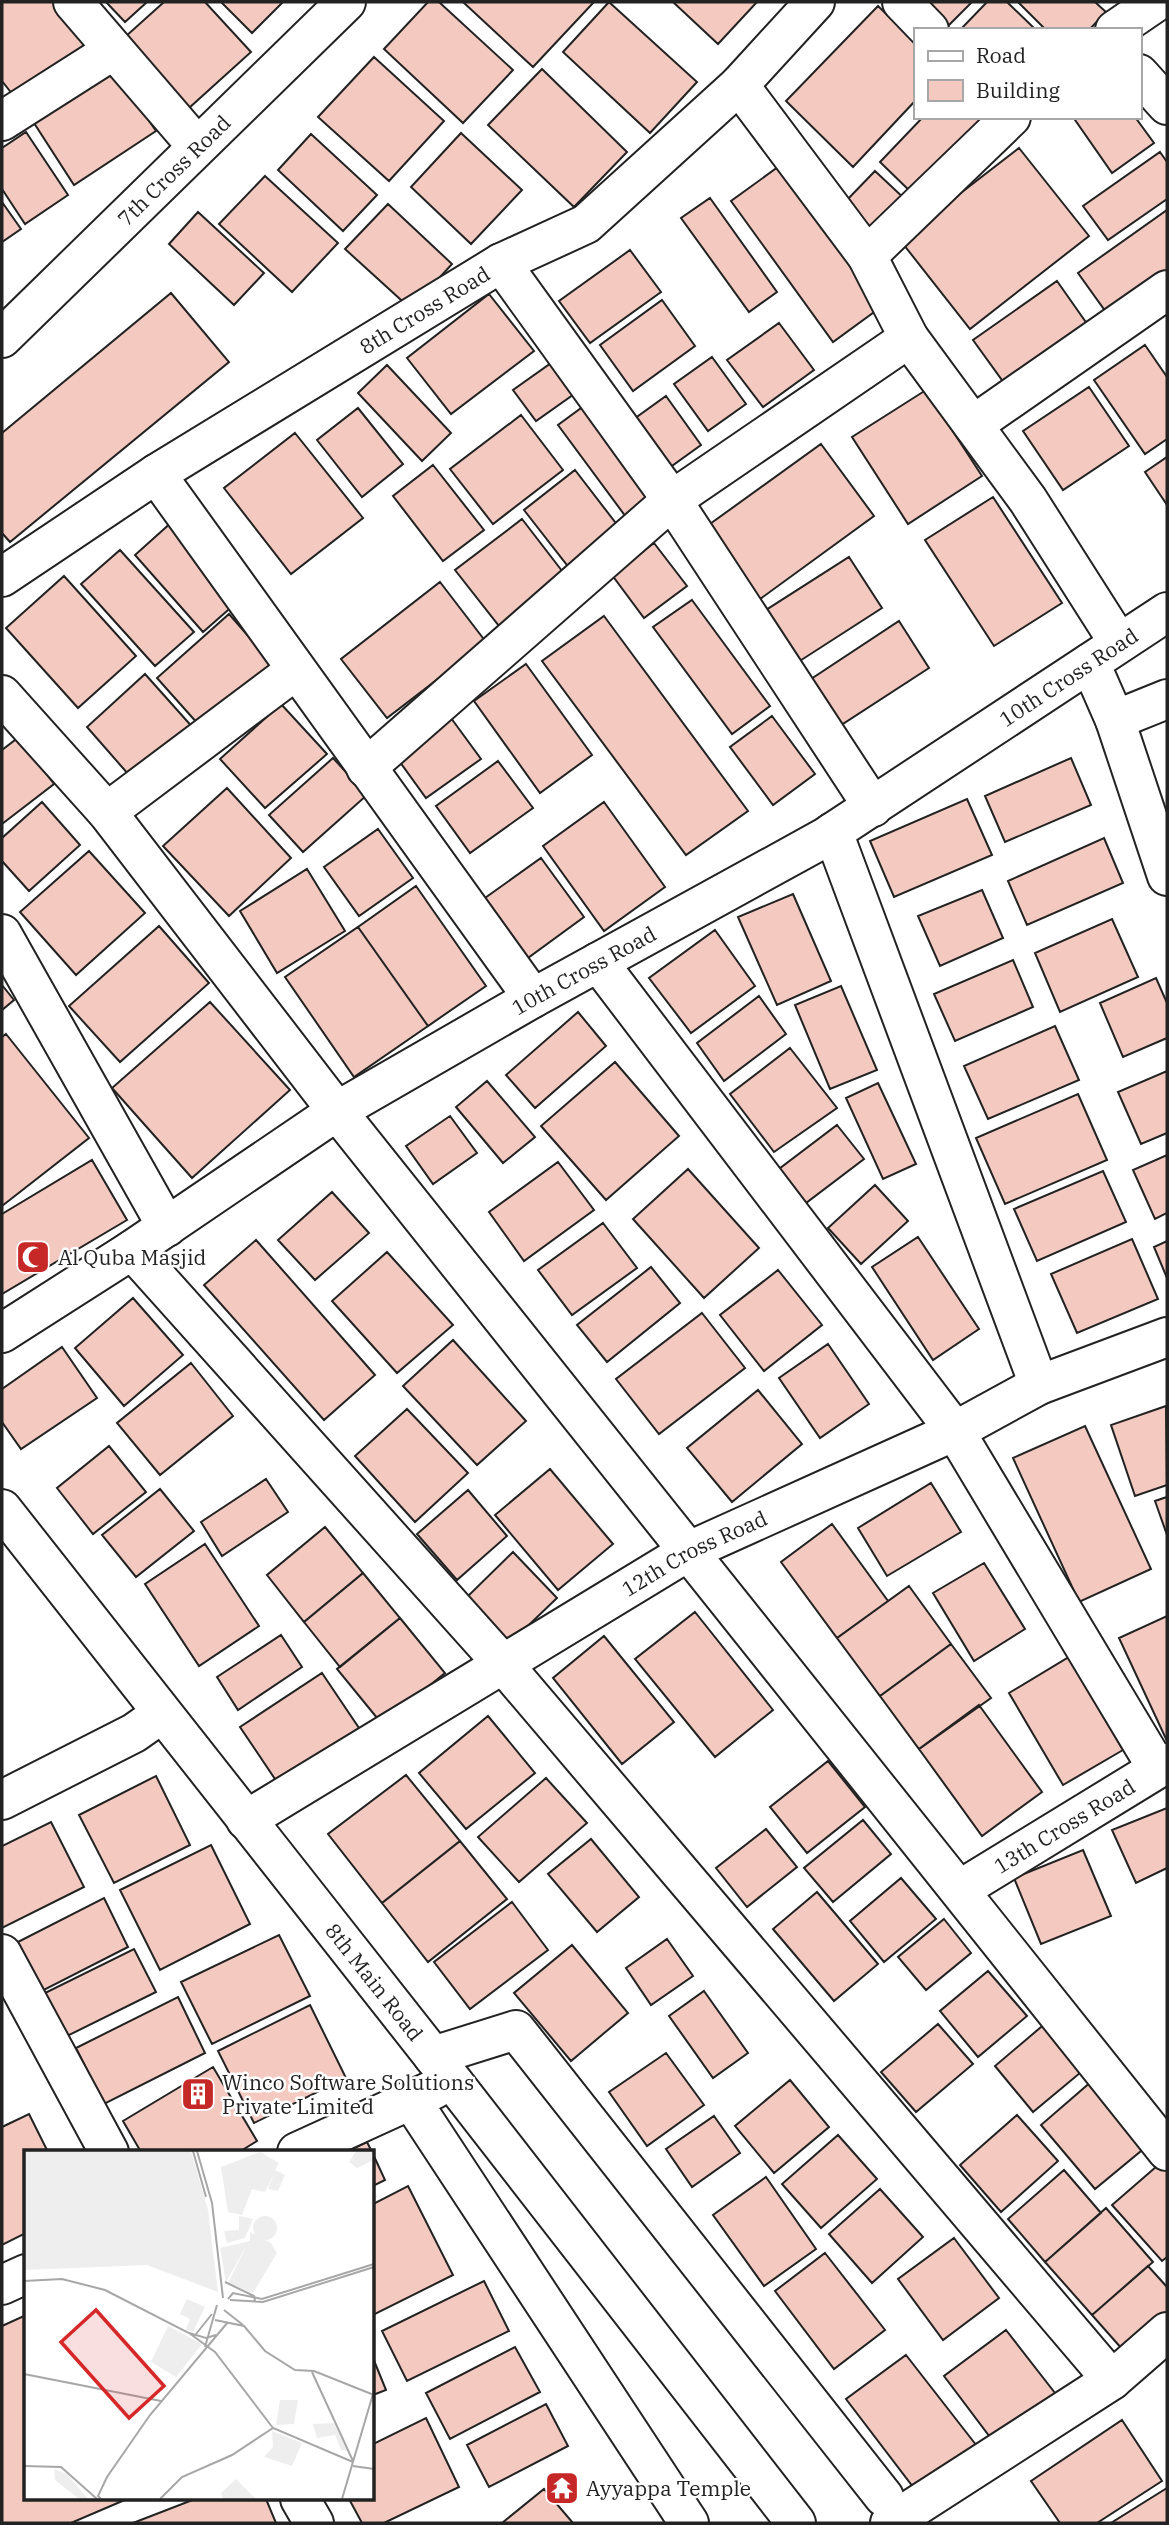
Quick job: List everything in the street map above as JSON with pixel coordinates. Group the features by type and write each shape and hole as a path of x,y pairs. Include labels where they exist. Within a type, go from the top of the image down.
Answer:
{"street":[{"path":"73,2 197,145"},
{"name":"7th Cross Road","path":"2,338 346,2"},
{"name":"8th Cross Road","path":"2,576 156,474 501,263 586,224 739,85 815,2"},
{"path":"902,2 927,28"},
{"path":"1118,28 1156,2"},
{"path":"2,121 113,51"},
{"path":"1141,76 1167,106"},
{"path":"739,85 867,256 909,338 1028,500 1104,653 1115,720 1167,876"},
{"path":"867,256 1009,119"},
{"path":"501,263 672,500 873,807"},
{"path":"973,425 1167,290"},
{"path":"366,768 672,500 909,338"},
{"path":"156,474 533,998"},
{"name":"10th Cross Road","path":"2,1332 167,1227 337,1111 533,998 834,832 1167,611"},
{"path":"107,812 296,670"},
{"path":"2,695 107,812 337,1111 961,1889 1167,2151"},
{"path":"1115,720 1167,699"},
{"path":"834,832 1039,1385"},
{"path":"2,934 167,1227"},
{"path":"598,962 955,1431 1162,1765"},
{"path":"132,1250 504,1665 1112,2380"},
{"name":"12th Cross Road","path":"246,1820 689,1551 955,1431 1039,1385 1167,1337"},
{"name":"8th Main Road","path":"2,1509 161,1714 443,2068 796,2523"},
{"path":"2,1800 134,1733 161,1714"},
{"name":"13th Cross Road","path":"961,1889 1162,1765"},
{"path":"2,1954 108,2150"},
{"path":"301,2150 411,2100 443,2068 516,2030 887,2510 1112,2380 1167,2332"},
{"path":"411,2100 689,2523"},
{"path":"2,2285 24,2275"},
{"path":"301,2500 314,2523"}],"building":[{"path":"2,2 55,2 88,42 17,100 2,81"},
{"path":"106,2 147,2 125,22"},
{"path":"164,2 205,2 251,52 189,108 125,37"},
{"path":"221,2 283,2 252,33"},
{"path":"428,2 439,2 513,70 463,123 384,49"},
{"path":"463,2 594,2 533,67"},
{"path":"609,2 697,82 650,133 563,52"},
{"path":"673,2 757,2 718,44"},
{"path":"921,2 972,2 947,27"},
{"path":"987,2 1007,2 1034,28 962,28"},
{"path":"1018,2 1095,2 1106,12 1091,28 1044,28"},
{"path":"878,6 914,41 914,102 853,167 786,101"},
{"path":"374,57 444,121 389,181 318,117"},
{"path":"114,69 156,131 74,185 34,123"},
{"path":"542,69 627,152 574,207 488,125"},
{"path":"921,119 981,119 915,196 880,162"},
{"path":"1074,119 1136,119 1154,143 1112,173"},
{"path":"26,132 68,195 25,224 2,189 2,148"},
{"path":"461,133 522,190 471,244 411,187"},
{"path":"311,134 377,195 343,231 278,170"},
{"path":"1019,148 1089,236 970,329 900,240"},
{"path":"1160,152 1167,162 1167,199 1108,240 1083,206"},
{"path":"778,167 881,307 833,342 731,201"},
{"path":"875,171 908,202 877,234 845,202"},
{"path":"265,176 338,243 292,292 219,224"},
{"path":"710,198 777,292 749,312 681,218"},
{"path":"2,202 21,229 2,242"},
{"path":"388,204 452,264 411,309 345,249"},
{"path":"1167,210 1167,279 1111,319 1078,273"},
{"path":"198,212 264,273 234,305 169,244"},
{"path":"630,250 661,292 590,343 559,301"},
{"path":"1057,281 1090,328 1007,387 973,340"},
{"path":"171,293 229,362 10,542 2,533 2,433"},
{"path":"489,294 534,351 451,414 407,358"},
{"path":"662,300 695,346 633,391 600,345"},
{"path":"779,323 814,370 763,407 727,360"},
{"path":"1145,345 1167,377 1167,439 1145,454 1094,380"},
{"path":"712,357 746,404 708,431 674,384"},
{"path":"554,361 577,392 536,421 513,390"},
{"path":"387,365 451,433 422,461 358,393"},
{"path":"1089,387 1129,446 1063,490 1023,431"},
{"path":"926,390 982,476 908,524 852,437"},
{"path":"666,396 701,445 669,468 634,419"},
{"path":"588,403 656,495 626,517 558,425"},
{"path":"358,408 403,464 362,497 317,440"},
{"path":"521,415 563,470 493,524 450,469"},
{"path":"295,433 363,518 291,574 224,488"},
{"path":"821,444 874,516 756,602 703,529"},
{"path":"1167,457 1167,505 1145,472"},
{"path":"433,465 484,530 443,561 393,496"},
{"path":"575,470 625,535 574,574 524,510"},
{"path":"993,497 1062,603 994,646 925,540"},
{"path":"522,519 569,580 503,631 455,570"},
{"path":"173,521 243,597 203,632 135,555"},
{"path":"654,543 687,586 644,618 612,575"},
{"path":"120,550 194,632 155,666 81,584"},
{"path":"849,557 882,608 792,666 758,615"},
{"path":"64,576 136,656 78,708 6,628"},
{"path":"440,582 486,642 387,718 341,659"},
{"path":"692,600 770,706 732,734 653,627"},
{"path":"229,614 278,670 207,734 157,678"},
{"path":"604,616 748,811 686,855 542,661"},
{"path":"899,621 929,668 835,729 805,683"},
{"path":"526,664 592,755 540,793 474,701"},
{"path":"145,674 195,730 136,783 87,727"},
{"path":"281,704 327,754 265,808 220,759"},
{"path":"772,716 815,774 773,805 730,747"},
{"path":"451,718 481,759 426,798 397,758"},
{"path":"19,737 54,784 2,824 2,750"},
{"path":"333,758 367,795 303,852 269,815"},
{"path":"1071,758 1091,805 1005,842 985,796"},
{"path":"498,761 533,808 470,853 436,806"},
{"path":"227,788 291,858 229,916 163,846"},
{"path":"967,799 992,855 894,897 870,841"},
{"path":"42,802 80,845 29,891 2,861 2,838"},
{"path":"604,802 665,887 604,931 543,846"},
{"path":"378,829 413,878 359,916 324,867"},
{"path":"1104,838 1123,883 1027,925 1008,881"},
{"path":"89,851 145,913 76,975 20,912"},
{"path":"541,858 584,917 521,963 478,903"},
{"path":"307,869 345,931 277,973 240,911"},
{"path":"416,886 486,986 428,1026 358,927"},
{"path":"982,890 1003,938 940,966 918,916"},
{"path":"793,894 831,981 777,1005 738,917"},
{"path":"1112,919 1138,977 1060,1012 1035,953"},
{"path":"159,926 209,983 120,1062 69,1006"},
{"path":"358,927 428,1026 354,1077 285,977"},
{"path":"715,930 755,986 691,1033 649,978"},
{"path":"1013,960 1033,1007 955,1041 934,994"},
{"path":"1156,978 1167,1003 1167,1038 1123,1057 1100,1003"},
{"path":"2,985 14,1000 2,1010"},
{"path":"841,986 877,1070 830,1089 795,1005"},
{"path":"759,996 786,1034 724,1081 697,1043"},
{"path":"210,1002 290,1090 192,1178 112,1088"},
{"path":"578,1012 606,1046 535,1108 506,1075"},
{"path":"1055,1026 1079,1080 988,1119 964,1066"},
{"path":"6,1034 89,1138 2,1206 2,1037"},
{"path":"790,1048 837,1108 774,1152 730,1094"},
{"path":"615,1062 679,1136 606,1200 541,1126"},
{"path":"1167,1071 1167,1133 1141,1144 1118,1092"},
{"path":"487,1081 535,1137 503,1163 456,1107"},
{"path":"878,1083 916,1164 883,1179 846,1098"},
{"path":"1078,1094 1107,1160 1005,1204 976,1138"},
{"path":"450,1116 477,1153 433,1184 406,1146"},
{"path":"837,1125 864,1159 802,1206 775,1172"},
{"path":"1167,1155 1167,1213 1155,1219 1133,1170"},
{"name":"Al Quba Masjid","path":"92,1160 127,1220 2,1294 2,1214"},
{"path":"558,1162 594,1210 524,1261 489,1212"},
{"path":"688,1169 759,1248 704,1298 633,1219"},
{"path":"1103,1171 1126,1222 1037,1261 1014,1209"},
{"path":"875,1185 908,1221 861,1264 828,1228"},
{"path":"332,1192 369,1233 315,1280 278,1240"},
{"path":"603,1223 637,1268 572,1315 538,1270"},
{"path":"918,1237 979,1329 933,1360 872,1267"},
{"path":"1132,1239 1158,1299 1077,1333 1051,1274"},
{"path":"256,1240 375,1375 324,1420 204,1285"},
{"path":"1167,1241 1167,1278 1154,1247"},
{"path":"387,1252 453,1325 397,1373 332,1301"},
{"path":"651,1267 680,1303 607,1362 577,1325"},
{"path":"778,1270 822,1325 764,1371 720,1315"},
{"path":"133,1298 183,1355 124,1406 75,1348"},
{"path":"702,1313 745,1368 659,1434 616,1379"},
{"path":"453,1340 526,1421 477,1465 403,1386"},
{"path":"828,1344 869,1404 820,1438 779,1378"},
{"path":"62,1347 97,1398 21,1449 2,1422 2,1389"},
{"path":"191,1363 233,1416 160,1475 117,1423"},
{"path":"758,1390 802,1444 732,1502 687,1448"},
{"path":"1166,1406 1167,1485 1135,1496 1111,1425"},
{"path":"407,1409 468,1473 415,1522 355,1456"},
{"path":"1085,1426 1151,1569 1079,1602 1013,1458"},
{"path":"109,1446 146,1492 93,1534 57,1488"},
{"path":"550,1469 613,1544 558,1590 495,1515"},
{"path":"266,1479 288,1512 222,1556 201,1522"},
{"path":"931,1483 961,1532 887,1576 858,1528"},
{"path":"160,1489 194,1531 136,1577 102,1535"},
{"path":"468,1490 507,1536 457,1580 417,1534"},
{"path":"1167,1497 1167,1535 1155,1501"},
{"path":"832,1524 888,1601 837,1638 781,1562"},
{"path":"325,1527 363,1573 304,1622 267,1575"},
{"path":"205,1544 259,1626 199,1666 145,1584"},
{"path":"513,1552 557,1598 509,1644 465,1599"},
{"path":"984,1563 1025,1629 974,1661 933,1593"},
{"path":"363,1573 400,1618 340,1667 304,1622"},
{"path":"909,1586 951,1644 880,1696 837,1638"},
{"path":"695,1612 773,1710 715,1757 635,1659"},
{"path":"1167,1616 1167,1741 1119,1638"},
{"path":"400,1618 445,1673 382,1724 337,1669"},
{"path":"281,1635 302,1667 238,1710 217,1677"},
{"path":"604,1636 674,1722 622,1764 553,1678"},
{"path":"951,1644 991,1698 919,1749 880,1696"},
{"path":"1069,1657 1123,1750 1063,1785 1009,1693"},
{"path":"322,1673 361,1731 279,1785 240,1727"},
{"path":"979,1705 1042,1792 982,1836 919,1749"},
{"path":"488,1716 535,1773 466,1829 419,1773"},
{"path":"828,1761 865,1807 807,1853 770,1807"},
{"path":"406,1775 460,1841 382,1903 328,1834"},
{"path":"156,1776 190,1845 114,1883 79,1815"},
{"path":"546,1778 587,1823 519,1882 478,1837"},
{"path":"1167,1808 1167,1868 1136,1883 1112,1830"},
{"path":"863,1820 891,1854 833,1902 804,1868"},
{"path":"51,1822 84,1887 2,1928 2,1846"},
{"path":"766,1829 797,1867 747,1907 716,1868"},
{"path":"591,1839 639,1897 597,1932 548,1874"},
{"path":"460,1841 507,1899 428,1962 382,1903"},
{"path":"211,1845 250,1924 160,1970 120,1890"},
{"path":"1083,1850 1111,1916 1041,1944 1014,1878"},
{"path":"901,1878 936,1919 884,1962 850,1921"},
{"path":"817,1892 878,1964 834,2001 773,1929"},
{"path":"104,1898 128,1947 36,1994 12,1945"},
{"path":"512,1902 548,1950 470,2009 434,1962"},
{"path":"944,1919 971,1953 926,1990 898,1957"},
{"path":"279,1935 310,1996 212,2044 181,1982"},
{"path":"667,1939 693,1976 651,2005 626,1968"},
{"path":"572,1945 628,2013 571,2061 514,1993"},
{"path":"134,1949 156,1992 63,2038 43,1994"},
{"path":"988,1971 1027,2016 978,2057 940,2011"},
{"path":"704,1991 748,2053 713,2078 669,2016"},
{"path":"178,1997 205,2053 104,2104 76,2048"},
{"path":"310,2005 346,2078 254,2123 218,2051"},
{"path":"1047,2022 1086,2068 1033,2112 995,2066"},
{"path":"938,2024 973,2064 916,2112 881,2072"},
{"path":"666,2053 704,2105 647,2146 609,2092"},
{"name":"Winco Software Solutions Private Limited","path":"213,2067 257,2141 242,2150 140,2150 123,2121"},
{"path":"790,2080 829,2127 774,2173 735,2126"},
{"path":"1092,2081 1147,2146 1095,2189 1041,2125"},
{"path":"29,2114 47,2150 24,2150 24,2234 2,2245 2,2127"},
{"path":"1017,2115 1058,2161 1001,2212 960,2165"},
{"path":"714,2116 740,2153 692,2187 666,2149"},
{"path":"838,2135 877,2179 821,2228 782,2184"},
{"path":"367,2142 371,2150 350,2150"},
{"path":"374,2156 385,2180 374,2186"},
{"path":"1164,2160 1167,2164 1167,2257 1162,2261 1112,2205"},
{"path":"1064,2170 1101,2213 1045,2262 1008,2219"},
{"path":"766,2177 816,2249 764,2286 713,2215"},
{"path":"408,2186 453,2275 374,2314 374,2203"},
{"path":"880,2189 923,2237 872,2283 829,2234"},
{"path":"1106,2208 1153,2262 1092,2315 1045,2262"},
{"path":"954,2238 999,2298 943,2340 898,2279"},
{"path":"825,2253 885,2330 834,2369 775,2291"},
{"path":"1148,2266 1167,2287 1167,2326 1130,2358 1092,2315"},
{"path":"484,2281 509,2331 407,2381 382,2331"},
{"path":"24,2316 24,2500 125,2500 71,2523 2,2523 2,2326"},
{"path":"1006,2330 1055,2393 993,2441 944,2376"},
{"path":"515,2347 540,2392 450,2439 426,2393"},
{"path":"906,2355 980,2450 920,2496 846,2399"},
{"path":"374,2360 386,2390 374,2395"},
{"path":"546,2404 568,2446 489,2487 467,2445"},
{"path":"426,2418 459,2487 384,2523 362,2523 350,2500 374,2500 374,2444"},
{"path":"1122,2420 1162,2481 1097,2523 1060,2523 1031,2481"},
{"path":"1167,2488 1167,2523 1111,2523"},
{"path":"544,2489 573,2523 502,2523"},
{"path":"192,2500 266,2500 276,2523 133,2523"}],"place":[{"name":"Al Quba Masjid","path":"33,1257"},
{"name":"Winco Software Solutions Private Limited","path":"198,2094"},
{"name":"Ayyappa Temple","path":"562,2488"}]}
